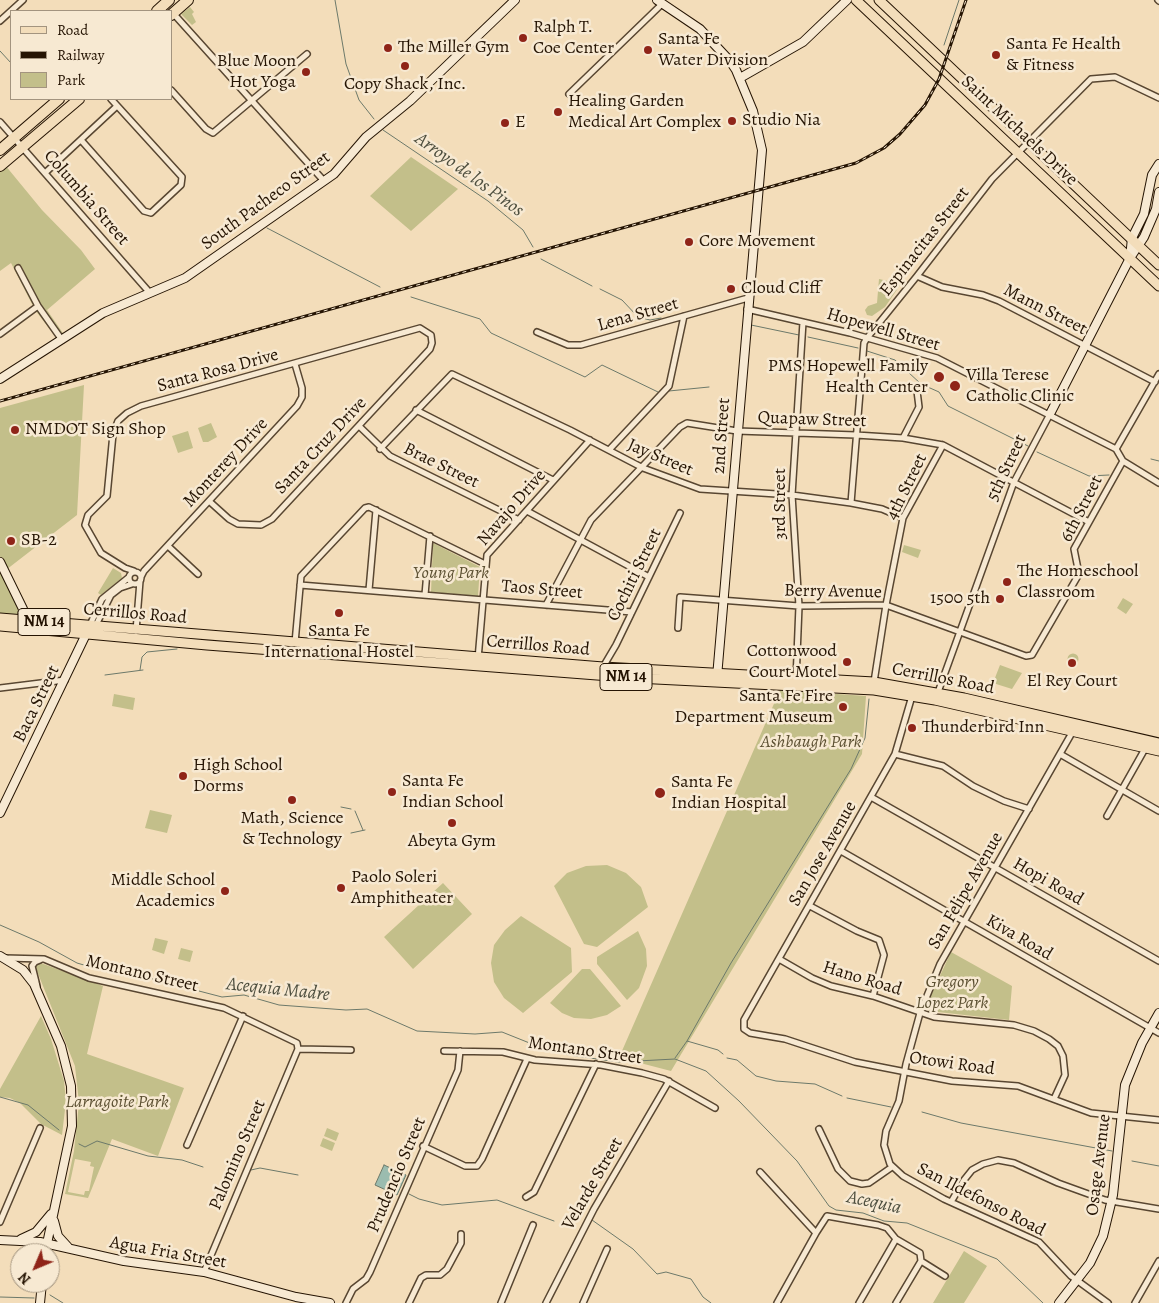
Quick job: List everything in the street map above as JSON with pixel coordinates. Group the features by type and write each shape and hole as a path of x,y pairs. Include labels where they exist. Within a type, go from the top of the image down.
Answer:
{"highway":[{"path":"168,10 188,0"},
{"path":"0,150 58,100"},
{"path":"0,166 24,148 78,100"}],"main road":[{"name":"Saint Michaels Drive","path":"856,0 1159,285"},
{"name":"Saint Michaels Drive","path":"879,0 1159,265"},
{"name":"Cerrillos Road","path":"0,618 90,630 602,671 874,686 937,696 1152,744 1159,750"},
{"name":"Cerrillos Road","path":"0,626 136,631 295,647"}],"street":[{"path":"12,10 23,0"},
{"name":"South Pacheco Street","path":"0,379 103,314 185,278 324,181 339,169 366,137 410,101 515,0"},
{"path":"740,78 803,42 847,0"},
{"path":"568,94 660,2"},
{"name":"2nd Street","path":"660,2 708,36 730,61 740,78 759,129 762,150 717,678"},
{"path":"0,20 10,11"},
{"path":"172,14 324,181"},
{"path":"172,91 209,132 213,133 307,54"},
{"name":"Espinacitas Street","path":"850,503 864,343 867,338 992,179 1091,79 1115,77 1159,98"},
{"path":"81,140 144,211 152,213 181,185 182,177 112,100"},
{"path":"45,173 117,106"},
{"name":"Columbia Street","path":"0,122 150,293"},
{"name":"5th Street","path":"1130,258 1132,238 1144,214 1152,176 1159,164"},
{"name":"5th Street","path":"937,696 1014,482 1130,258 1139,246 1156,209 1159,192"},
{"path":"18,268 38,306 62,341"},
{"name":"Mann Street","path":"917,276 942,287 994,299 1155,382"},
{"name":"Lena Street","path":"537,332 568,345 581,345 748,298"},
{"path":"0,334 38,306"},
{"name":"Hopewell Street","path":"747,309 928,355 1050,414 1116,449"},
{"path":"609,450 669,386 684,316"},
{"name":"3rd Street","path":"796,682 799,606 792,495 803,322"},
{"name":"Santa Rosa Drive","path":"125,568 101,553 85,524 85,519 107,496 113,434 118,421 127,413 140,406 420,328 431,335"},
{"name":"Santa Cruz Drive","path":"209,502 228,519 238,524 261,525 280,511 430,349 431,335"},
{"name":"Monterey Drive","path":"90,630 111,595 120,588 133,584 140,574 209,502 296,406 302,397 302,388 295,364"},
{"name":"Jay Street","path":"416,410 452,374 590,440 643,468 700,489 733,493 792,495 850,503 882,509 903,518"},
{"path":"1159,374 1116,449 1123,461 1159,482"},
{"path":"903,438 919,406 917,391"},
{"path":"380,449 416,410 553,480"},
{"name":"Quapaw Street","path":"546,605 591,520 686,423 737,431 797,432 903,438 943,445 1089,522"},
{"name":"Brae Street","path":"359,426 380,449 390,456 518,520"},
{"name":"Navajo Drive","path":"478,661 487,555 590,440"},
{"name":"4th Street","path":"874,686 886,605 903,518 943,445"},
{"name":"6th Street","path":"1036,650 1079,574 1074,549 1123,461"},
{"path":"295,647 301,576 365,508 369,507 376,510 485,564"},
{"path":"369,590 376,510"},
{"path":"527,511 649,577"},
{"name":"Cochiti Street","path":"602,671 680,513"},
{"path":"425,595 430,536"},
{"path":"168,546 198,574"},
{"path":"0,562 23,610 22,621"},
{"path":"125,568 140,574 136,631"},
{"path":"125,568 128,577 140,589"},
{"name":"Monterey Drive","path":"90,630 102,599 128,577 140,574"},
{"name":"Taos Street","path":"300,585 632,612"},
{"name":"Berry Avenue","path":"678,628 680,597 799,606 886,605 1026,656 1032,655 1036,650"},
{"name":"Baca Street","path":"0,813 90,630"},
{"path":"3,687 65,680"},
{"name":"San Jose Avenue","path":"744,1029 744,1020 895,754 913,692"},
{"name":"San Felipe Avenue","path":"892,1167 886,1155 884,1140 899,1101 920,1013 940,964 1075,727"},
{"path":"1107,816 1152,744"},
{"path":"895,754 943,766 973,786 1004,801 1029,809"},
{"path":"1060,754 1159,810"},
{"name":"Hopi Road","path":"871,797 1159,961"},
{"name":"Kiva Road","path":"841,851 1154,1030"},
{"path":"810,906 879,940 884,955 873,996"},
{"path":"2,957 27,974 38,992 65,1056 72,1097 70,1134 47,1243"},
{"name":"Montano Street","path":"2,957 44,959 89,978 224,1008 297,1043 298,1049"},
{"path":"38,992 32,966 37,960 44,959"},
{"name":"Hano Road","path":"779,959 831,986 873,996 920,1013 943,1019 1014,1025 1049,1039 1058,1046 1066,1065 1063,1082 1054,1099"},
{"name":"Osage Avenue","path":"1154,1030 1159,1013"},
{"path":"187,1145 243,1016"},
{"name":"Osage Avenue","path":"1059,1303 1078,1280 1100,1243 1112,1201 1120,1116 1126,1079 1140,1049 1159,1020"},
{"name":"Otowi Road","path":"744,1029 750,1033 785,1039 850,1060 905,1072 960,1082 1018,1086 1091,1113 1159,1120"},
{"path":"298,1049 351,1050"},
{"name":"Palomino Street","path":"204,1272 298,1049"},
{"name":"Montano Street","path":"444,1051 503,1052 546,1062 596,1064 657,1076 715,1108"},
{"name":"Prudencio Street","path":"346,1303 353,1289 366,1279 370,1272 423,1146 458,1070 460,1051"},
{"path":"423,1146 465,1166 477,1166 527,1058"},
{"path":"526,1197 534,1192 596,1064"},
{"name":"Velarde Street","path":"546,1303 594,1209 669,1082"},
{"path":"0,1222 40,1128"},
{"path":"819,1129 838,1169 850,1181 862,1184 869,1183 892,1167"},
{"path":"950,1202 972,1170 982,1164 998,1160 1014,1163 1066,1186 1112,1201 1159,1209"},
{"name":"San Ildefonso Road","path":"892,1167 903,1176 950,1202 1039,1242 1078,1280 1108,1303"},
{"path":"760,1172 816,1233"},
{"path":"18,1240 36,1232 54,1210"},
{"path":"54,1210 56,1233 70,1249"},
{"path":"777,1303 825,1218 838,1217 878,1224 887,1228 896,1239 920,1254 921,1261 896,1303"},
{"path":"501,1303 533,1225"},
{"path":"410,1303 421,1278 426,1275 440,1275 447,1269 461,1243 460,1234"},
{"path":"858,1303 896,1239"},
{"name":"Agua Fria Street","path":"0,1240 47,1243"},
{"name":"Agua Fria Street","path":"60,1246 124,1261 204,1272 296,1297 330,1303"},
{"path":"584,1303 608,1249"},
{"path":"921,1261 945,1276"},
{"path":"1135,1303 1159,1261"}],"green space":[{"path":"190,7 194,12 192,14 196,22 192,25 181,14"},
{"path":"411,157 458,189 411,231 370,196"},
{"path":"5,165 42,210 81,250 95,269 47,310 65,336 58,340 35,310 11,263 0,271 0,169"},
{"path":"879,279 901,284 885,307 872,316 867,315 865,310 868,306 877,303"},
{"path":"84,385 77,515 2,573 20,612 15,615 0,614 0,408"},
{"path":"211,423 217,437 208,442 203,442 198,428"},
{"path":"188,431 193,448 178,453 172,436"},
{"name":"Young Park","path":"433,543 480,567 478,596 431,592"},
{"path":"904,545 921,550 918,558 902,552"},
{"path":"113,568 121,573 122,578 101,595 98,593"},
{"path":"1123,598 1133,604 1126,614 1117,608"},
{"path":"1073,653 1079,659 1073,665 1067,659"},
{"path":"1000,665 1022,673 1012,689 993,683"},
{"name":"Ashbaugh Park","path":"780,690 866,696 862,754 671,1071 621,1058 618,1060"},
{"path":"114,694 135,698 133,710 112,706"},
{"path":"150,810 172,815 167,833 145,828"},
{"path":"607,865 626,873 641,887 648,907 597,947 584,944 554,886 567,873 586,866"},
{"path":"443,883 472,914 413,969 384,937"},
{"path":"521,916 571,948 572,972 523,1013 504,998 494,982 491,963 494,945 505,930"},
{"path":"638,931 646,949 647,966 639,988 627,1000 597,964 597,957"},
{"path":"155,938 168,941 164,954 152,950"},
{"path":"181,948 193,951 190,962 178,959"},
{"name":"Gregory Lopez Park","path":"951,952 1012,986 1009,1020 929,1011 926,1006"},
{"name":"Larragoite Park","path":"38,962 103,986 87,1054 184,1088 158,1156 112,1139 88,1198 65,1194 74,1151 79,1103 75,1066 35,966","holes":["75,1159 91,1162 90,1166 94,1167 89,1191 85,1191 84,1195 68,1192"]},
{"path":"582,969 590,969 621,1006 607,1015 591,1019 574,1018 562,1013 550,1003"},
{"name":"Larragoite Park","path":"41,1016 51,1039 64,1081 66,1101 62,1135 41,1124 20,1103 10,1098 0,1097 0,1089"},
{"path":"327,1128 339,1133 336,1141 324,1136"},
{"path":"323,1138 335,1143 332,1151 320,1146"},
{"path":"964,1251 987,1266 964,1303 933,1303"}],"shaded area":[{"path":"384,1165 406,1175 397,1195 375,1185"}],"waterway":[{"name":"Arroyo de los Pinos","path":"335,0 346,64 359,100 374,119"},
{"path":"944,45 959,0"},
{"path":"0,51 10,62"},
{"name":"Arroyo de los Pinos","path":"383,130 488,201 523,230 533,247"},
{"path":"267,228 380,287"},
{"name":"Arroyo de los Pinos","path":"541,259 592,286"},
{"name":"Arroyo de los Pinos","path":"600,289 622,300 638,317 650,320 661,318"},
{"path":"411,297 480,319 491,333 585,377 602,365 658,392"},
{"name":"Arroyo de los Pinos","path":"751,325 799,335"},
{"name":"Arroyo de los Pinos","path":"808,337 858,348"},
{"name":"Arroyo de los Pinos","path":"867,351 895,360 921,384 939,392 948,406 1028,446"},
{"path":"669,391 709,387"},
{"name":"Arroyo de los Pinos","path":"1037,452 1089,476 1109,475"},
{"name":"Arroyo de los Pinos","path":"1151,459 1159,461"},
{"path":"140,670 142,657 147,652 177,649"},
{"path":"105,675 143,670"},
{"path":"687,1041 731,963 851,769 865,738 869,699"},
{"path":"341,807 351,809"},
{"path":"355,811 363,830"},
{"path":"351,833 365,830"},
{"name":"Acequia Madre","path":"0,925 39,942 77,963 108,972 126,972 222,997 244,995 279,1005 346,1010 367,1009 417,1031 475,1034 502,1032 542,1048 569,1055 618,1062 675,1059 706,1071 739,1101 797,1161 829,1206 836,1210 863,1213 884,1221 907,1223 997,1259 1043,1303"},
{"path":"675,1058 687,1041 718,1050 723,1054"},
{"path":"727,1058 737,1060 756,1076 776,1081 815,1084 842,1096"},
{"path":"0,1097 28,1105 59,1130"},
{"path":"847,1098 891,1107"},
{"path":"922,1112 961,1123 1112,1151"},
{"path":"79,1144 85,1147 97,1141 148,1156 182,1160 203,1167"},
{"path":"1132,1161 1159,1166"},
{"path":"251,1170 260,1168 298,1175"},
{"path":"409,1194 419,1199 442,1205 497,1200 554,1221"},
{"path":"592,1220 633,1249 657,1274 666,1272 691,1279 703,1297 711,1303"},
{"path":"50,1295 63,1303"},
{"path":"0,1297 34,1298"}],"railway":[{"path":"0,401 856,163 884,148 900,134 925,105 939,79 966,0"}],"place":[{"name":"Ralph T. Coe Center","path":"523,38"},
{"name":"The Miller Gym","path":"388,48"},
{"name":"Santa Fe Water Division","path":"648,50"},
{"name":"Santa Fe Health & Fitness","path":"996,55"},
{"name":"Copy Shack, Inc.","path":"405,66"},
{"name":"Blue Moon Hot Yoga","path":"306,72"},
{"name":"Healing Garden Medical Art Complex","path":"558,112"},
{"name":"Studio Nia","path":"732,121"},
{"name":"E","path":"505,123"},
{"name":"Core Movement","path":"689,242"},
{"name":"Cloud Cliff","path":"731,289"},
{"name":"PMS Hopewell Family Health Center","path":"939,377"},
{"name":"Villa Terese Catholic Clinic","path":"955,386"},
{"name":"NMDOT Sign Shop","path":"15,430"},
{"name":"SB-2","path":"11,541"},
{"name":"The Homeschool Classroom","path":"1007,582"},
{"name":"1500 5th","path":"1000,599"},
{"name":"Santa Fe International Hostel","path":"339,613"},
{"name":"Cottonwood Court Motel","path":"847,662"},
{"name":"El Rey Court","path":"1072,663"},
{"name":"Santa Fe Fire Department Museum","path":"843,707"},
{"name":"Thunderbird Inn","path":"912,728"},
{"name":"High School Dorms","path":"183,776"},
{"name":"Santa Fe Indian School","path":"392,792"},
{"name":"Santa Fe Indian Hospital","path":"660,793"},
{"name":"Math, Science & Technology","path":"292,800"},
{"name":"Abeyta Gym","path":"452,823"},
{"name":"Paolo Soleri Amphitheater","path":"341,888"},
{"name":"Middle School Academics","path":"225,891"}],"water label":[{"name":"Acequia","path":"874,1203"}]}
